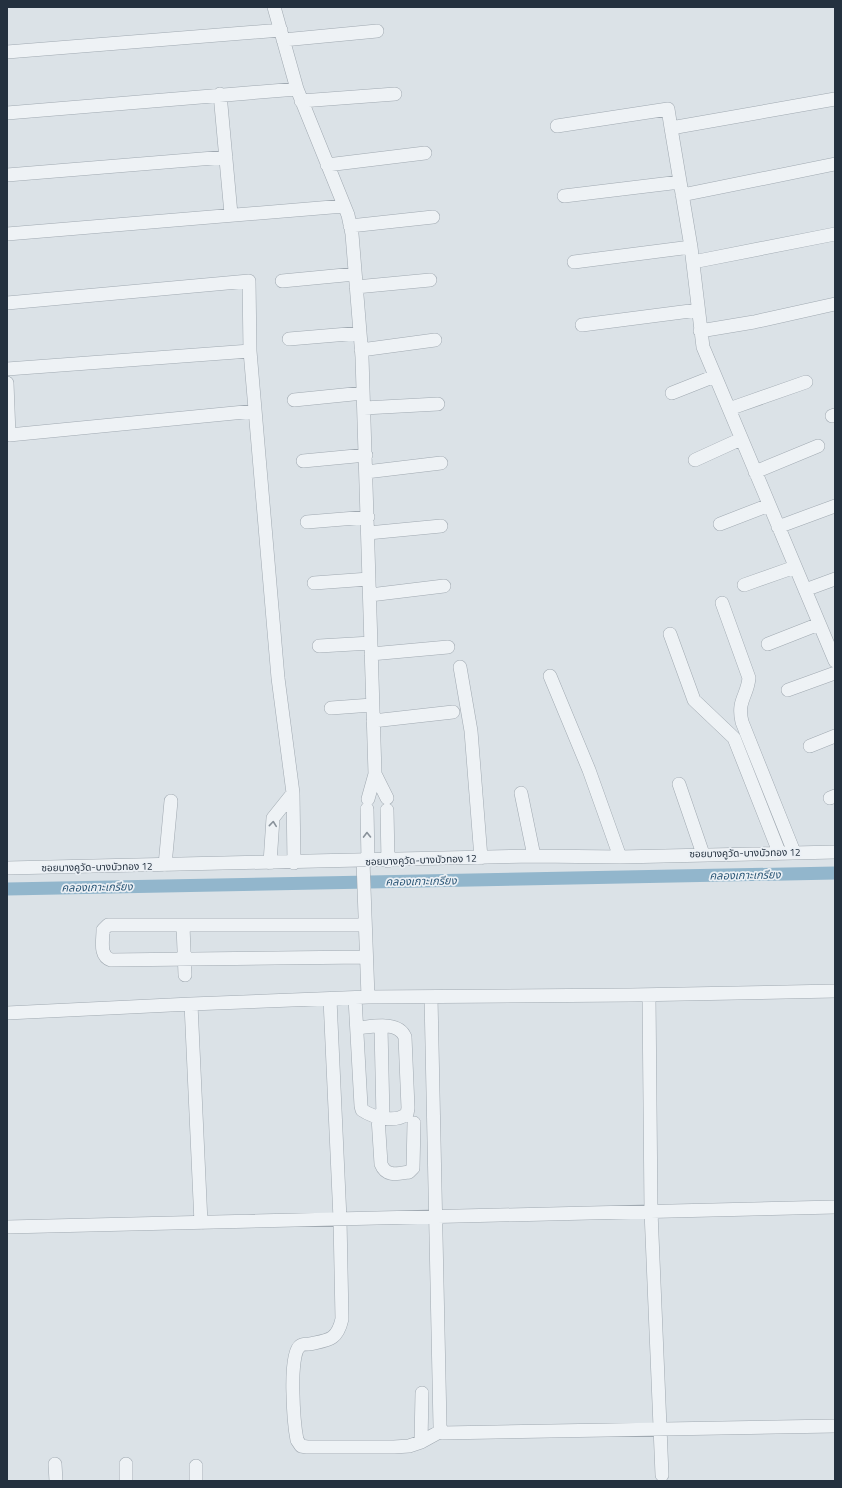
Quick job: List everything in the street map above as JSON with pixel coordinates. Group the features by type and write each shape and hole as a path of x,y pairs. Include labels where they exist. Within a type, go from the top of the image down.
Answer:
{"street":[{"path":"274,7 296,88 344,206 350,226 356,281 364,408 375,774 367,804 364,878 366,957 357,1028 362,1110 372,1116 402,1118 407,1114 408,1100 405,1037 398,1028 391,1026 357,1028"},
{"path":"7,52 282,35 376,31"},
{"path":"7,113 296,88"},
{"path":"220,94 231,214"},
{"path":"301,101 395,94"},
{"path":"671,128 835,99"},
{"path":"557,126 668,109 691,247 703,347 819,624 833,652"},
{"path":"327,166 425,154"},
{"path":"7,175 226,157"},
{"path":"564,196 681,188 835,164"},
{"path":"7,234 231,214 344,206"},
{"path":"350,226 433,217"},
{"path":"693,262 835,234"},
{"path":"574,262 691,247"},
{"path":"282,281 430,280"},
{"path":"7,303 249,281 250,351 278,678 293,794 294,863"},
{"path":"700,331 754,322 835,304"},
{"path":"582,325 698,310"},
{"path":"289,339 360,333"},
{"path":"361,350 435,340"},
{"path":"7,369 250,351"},
{"path":"672,393 715,376"},
{"path":"729,409 806,382"},
{"path":"7,383 9,435 255,411"},
{"path":"294,400 363,393"},
{"path":"364,408 438,404"},
{"path":"695,460 741,439"},
{"path":"755,472 818,446"},
{"path":"303,461 366,455"},
{"path":"366,472 440,463"},
{"path":"720,524 769,505"},
{"path":"778,527 835,506"},
{"path":"307,522 368,517"},
{"path":"368,533 441,526"},
{"path":"744,585 795,567"},
{"path":"314,583 370,579"},
{"path":"805,590 835,579"},
{"path":"370,595 444,586"},
{"path":"722,602 749,678 748,686 740,701 742,722 794,852"},
{"path":"768,644 819,624"},
{"path":"670,634 694,700 734,738 780,852"},
{"path":"319,646 371,649 448,647"},
{"path":"460,667 471,731 481,858"},
{"path":"788,690 835,673"},
{"path":"550,676 589,770 620,857"},
{"path":"331,708 372,705"},
{"path":"373,721 453,712"},
{"path":"810,746 835,736"},
{"path":"375,774 387,804 388,861"},
{"path":"679,784 703,854"},
{"path":"521,793 534,856"},
{"path":"270,863 273,818 293,794"},
{"path":"165,865 171,801"},
{"name":"ซอยบางคูวัด-บางบัวทอง 12","path":"7,868 388,861 534,856 620,857 780,852 835,852"},
{"path":"365,925 108,926 103,930 103,955 105,958 111,960 366,957"},
{"path":"183,926 185,976"},
{"path":"7,1013 191,1004 361,998 649,995 835,991"},
{"path":"649,995 651,1211 662,1475"},
{"path":"431,997 441,1432"},
{"path":"330,999 340,1218 342,1319 339,1330 334,1338 300,1345 296,1350 293,1363 298,1443 307,1447 394,1447 421,1442 441,1432 445,1434 835,1426"},
{"path":"191,1004 201,1223"},
{"path":"381,1026 381,1164 384,1170 389,1174 409,1172 413,1168 414,1123"},
{"path":"7,1227 835,1207"},
{"path":"421,1442 422,1393"},
{"path":"55,1464 56,1481"},
{"path":"126,1464 126,1481"},
{"path":"196,1466 196,1481"}],"waterway":[{"name":"คลองเกาะเกรียง","path":"7,889 835,873"}]}
